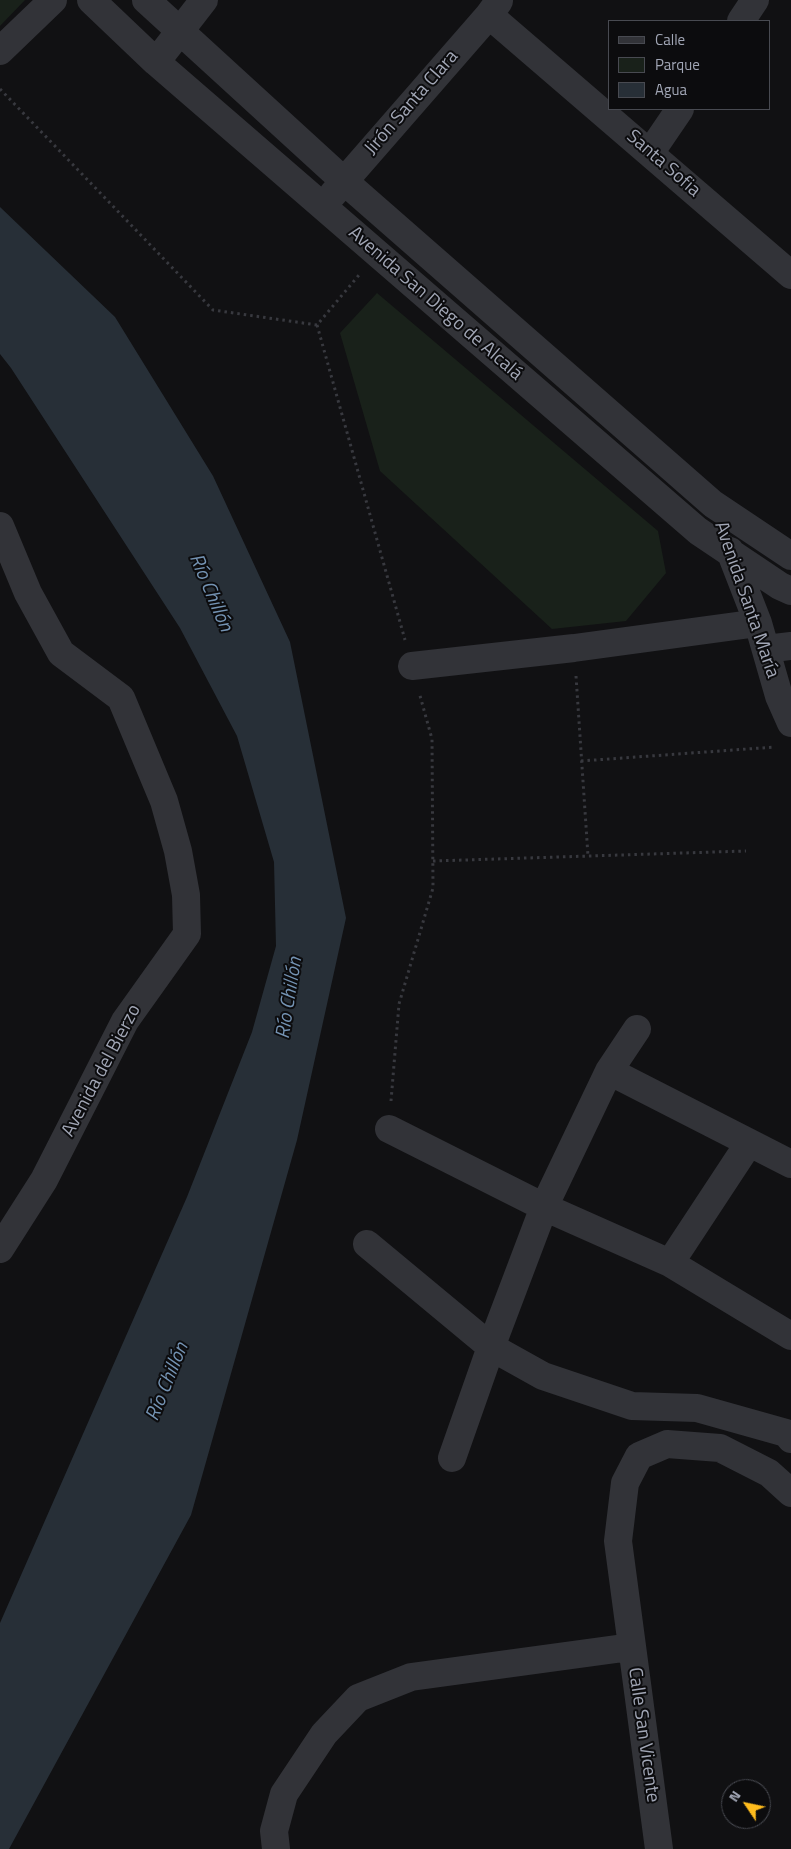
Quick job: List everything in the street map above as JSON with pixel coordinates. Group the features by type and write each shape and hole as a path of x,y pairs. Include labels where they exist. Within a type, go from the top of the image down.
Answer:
{"street":[{"path":"0,51 53,0"},
{"name":"Avenida San Diego de Alcalá","path":"91,0 156,62 698,531 791,592"},
{"name":"Avenida San Diego de Alcalá","path":"146,0 344,181 713,504 791,556"},
{"path":"156,62 204,0"},
{"path":"741,20 755,0"},
{"name":"Santa Sofia","path":"494,8 650,153 791,275"},
{"name":"Jirón Santa Clara","path":"322,206 494,8"},
{"path":"650,153 679,110"},
{"name":"Avenida Santa María","path":"713,504 758,623 778,648 778,696 786,735"},
{"name":"Avenida del Bierzo","path":"0,526 28,593 61,653 122,698 164,801 178,851 186,895 187,934 125,1021 44,1180 0,1249"},
{"path":"412,666 574,648 758,623"},
{"path":"452,1458 491,1347 544,1207 609,1072 637,1029"},
{"path":"609,1072 791,1164"},
{"path":"389,1129 544,1207 670,1263 791,1336"},
{"path":"670,1263 749,1143"},
{"path":"367,1244 491,1347 543,1376 632,1406 697,1408 786,1433 791,1439"},
{"name":"Calle San Vicente","path":"659,1849 618,1541 625,1483 640,1456 667,1444 720,1448 770,1473 791,1493"},
{"path":"276,1849 274,1831 284,1794 324,1734 358,1698 411,1677 629,1634"}],"path":[{"path":"0,89 213,310 317,325"},
{"path":"317,325 377,254"},
{"path":"317,325 432,739 433,888 399,1004 389,1129"},
{"path":"574,648 588,856"},
{"path":"582,761 786,735"},
{"path":"433,861 746,851"}],"green space":[{"path":"0,0 25,0 0,26"},
{"path":"377,293 658,531 666,573 626,621 552,629 380,471 340,333"}],"water":[{"name":"Río Chillón","path":"0,207 115,317 213,476 290,642 346,918 297,1140 191,1515 9,1849 0,1849 0,1623 187,1197 252,1032 276,946 274,862 237,736 180,628 11,368 0,354"}]}
